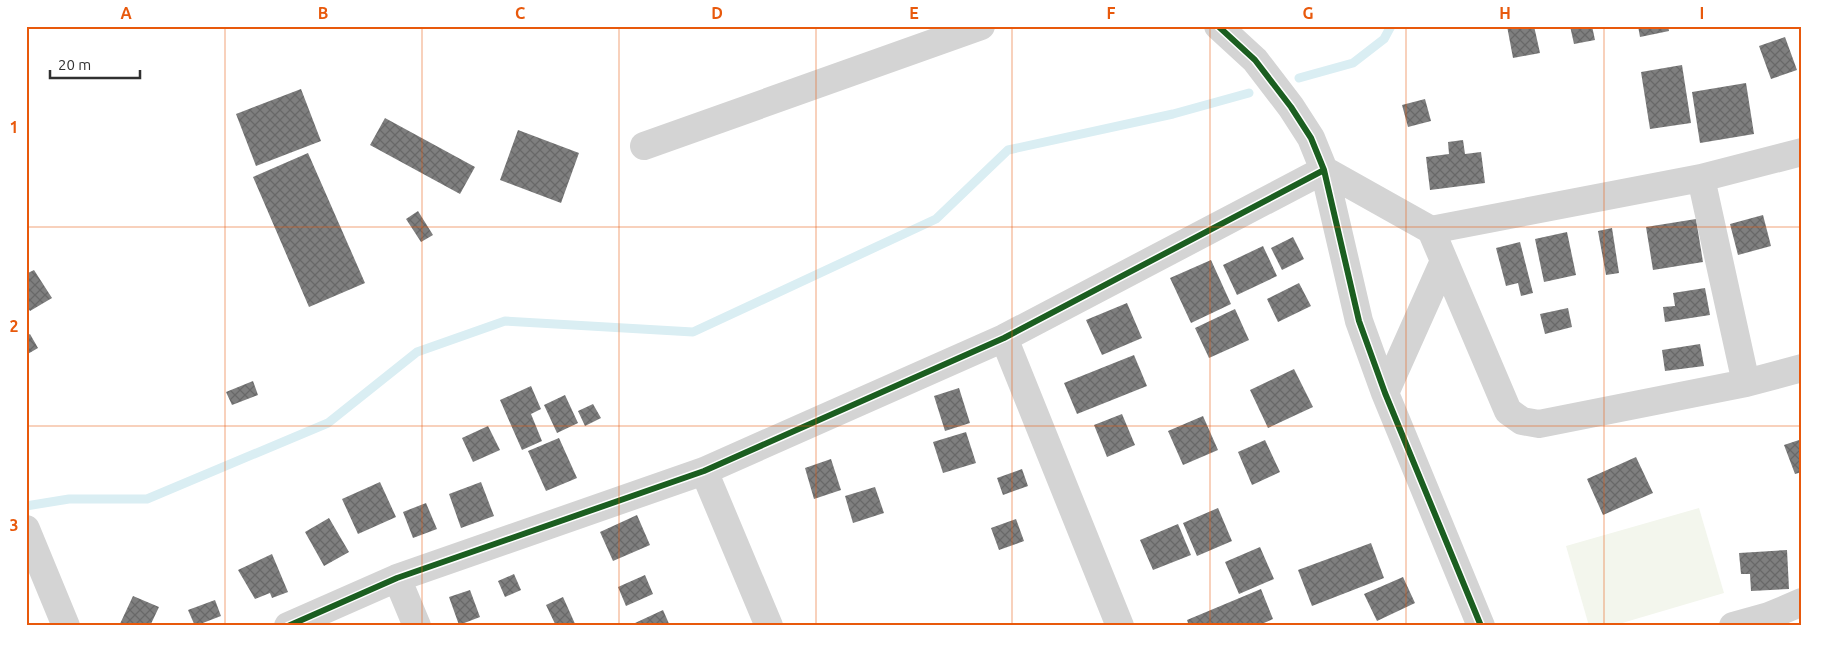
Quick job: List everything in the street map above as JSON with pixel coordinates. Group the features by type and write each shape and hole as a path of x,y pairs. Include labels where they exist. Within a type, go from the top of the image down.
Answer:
{"street":[{"path":"644,146 981,26"},
{"path":"1218,26 1255,60 1291,107 1311,138 1324,170 1359,322 1385,393 1481,626"},
{"path":"1431,230 1701,178 1802,152"},
{"path":"1324,170 1431,230 1508,411 1522,421 1539,424 1746,383 1802,368"},
{"path":"288,626 397,578 704,471 1004,338 1324,170"},
{"path":"1701,178 1746,383"},
{"path":"1385,393 1444,261"},
{"path":"1004,338 1120,626"},
{"path":"704,471 769,626"},
{"path":"26,529 66,626"},
{"path":"397,578 417,626"},
{"path":"1734,626 1771,621 1802,602"}],"shaded area":[{"path":"1699,508 1724,593 1612,626 1589,626 1566,546"}],"building":[{"path":"1507,26 1534,26 1540,53 1513,58"},
{"path":"1570,26 1592,26 1595,40 1574,44"},
{"path":"1638,26 1668,26 1669,31 1640,37"},
{"path":"1785,37 1797,70 1771,79 1759,46"},
{"path":"1682,65 1691,123 1650,129 1641,72"},
{"path":"1746,83 1754,134 1700,143 1692,92"},
{"path":"301,89 321,141 256,166 236,114"},
{"path":"1425,99 1431,121 1408,127 1402,105"},
{"path":"385,118 475,167 460,194 370,145"},
{"path":"518,130 579,153 561,203 500,180"},
{"path":"1463,140 1465,154 1481,152 1485,183 1430,190 1426,157 1449,154 1448,142"},
{"path":"308,153 365,283 309,307 253,177"},
{"path":"418,211 433,235 421,242 406,219"},
{"path":"1763,215 1771,246 1738,255 1730,224"},
{"path":"1696,219 1703,262 1653,270 1646,227"},
{"path":"1612,228 1619,273 1606,275 1598,231"},
{"path":"1567,232 1576,275 1544,282 1535,239"},
{"path":"1293,237 1304,259 1282,270 1271,248"},
{"path":"1520,242 1533,293 1521,296 1518,283 1506,286 1496,248"},
{"path":"1263,246 1277,276 1237,295 1223,265"},
{"path":"1211,260 1231,304 1191,323 1170,278"},
{"path":"34,270 52,298 30,311 26,305 26,274"},
{"path":"1299,283 1311,306 1278,322 1267,299"},
{"path":"1705,288 1710,315 1665,322 1663,307 1675,306 1673,293"},
{"path":"1127,303 1142,338 1102,355 1086,320"},
{"path":"1568,308 1572,327 1545,334 1540,314"},
{"path":"1235,309 1249,340 1209,358 1195,328"},
{"path":"30,334 38,348 26,355 26,336"},
{"path":"1700,344 1704,366 1665,371 1662,350"},
{"path":"1134,355 1147,386 1077,414 1064,383"},
{"path":"1294,369 1313,407 1268,428 1250,390"},
{"path":"253,381 258,395 232,405 226,392"},
{"path":"531,386 541,409 531,414 542,441 522,450 500,400"},
{"path":"959,388 970,423 945,431 934,396"},
{"path":"565,395 578,423 557,433 544,405"},
{"path":"593,404 601,418 585,426 578,411"},
{"path":"1122,414 1135,445 1107,457 1094,425"},
{"path":"1203,416 1218,450 1183,465 1168,431"},
{"path":"488,426 500,450 473,462 462,438"},
{"path":"966,432 976,463 943,473 933,442"},
{"path":"559,438 577,478 546,491 528,451"},
{"path":"1802,439 1802,472 1795,474 1784,445"},
{"path":"1265,440 1280,472 1252,485 1238,452"},
{"path":"1636,457 1653,493 1603,515 1587,479"},
{"path":"831,459 841,490 814,499 805,468"},
{"path":"1022,469 1028,486 1003,495 997,478"},
{"path":"380,482 396,517 358,534 342,499"},
{"path":"481,482 494,516 461,528 449,494"},
{"path":"875,487 884,513 853,523 845,496"},
{"path":"426,503 437,529 413,538 403,512"},
{"path":"1218,508 1232,541 1197,556 1183,523"},
{"path":"637,515 650,545 613,561 600,532"},
{"path":"329,518 349,552 324,566 305,532"},
{"path":"1016,519 1024,541 999,550 991,528"},
{"path":"1178,524 1191,555 1153,570 1140,540"},
{"path":"1371,543 1384,578 1312,606 1298,570"},
{"path":"1260,547 1274,579 1239,594 1225,562"},
{"path":"1787,550 1789,589 1751,591 1750,574 1741,574 1739,553"},
{"path":"272,554 288,592 272,598 270,593 255,599 238,570"},
{"path":"514,574 521,590 505,597 498,581"},
{"path":"645,575 653,594 626,606 618,587"},
{"path":"1403,577 1415,603 1377,621 1364,594"},
{"path":"1261,589 1273,619 1257,626 1189,626 1187,620"},
{"path":"470,590 480,617 459,625 449,597"},
{"path":"133,596 159,607 150,626 119,626"},
{"path":"563,597 576,626 556,626 546,605"},
{"path":"215,600 221,616 195,626 188,610"},
{"path":"663,610 670,626 636,626 635,623"}],"waterway":[{"path":"1299,78 1353,63 1384,39 1391,26"},
{"path":"26,506 69,499 147,499 328,423 417,352 505,321 693,332 936,219 1008,150 1173,114 1249,93"}],"cycle path":[{"path":"1218,26 1255,60 1291,107 1311,138 1324,170 1359,321 1385,393 1481,626"},
{"path":"288,626 397,578 704,471 1004,338 1324,170"}]}
